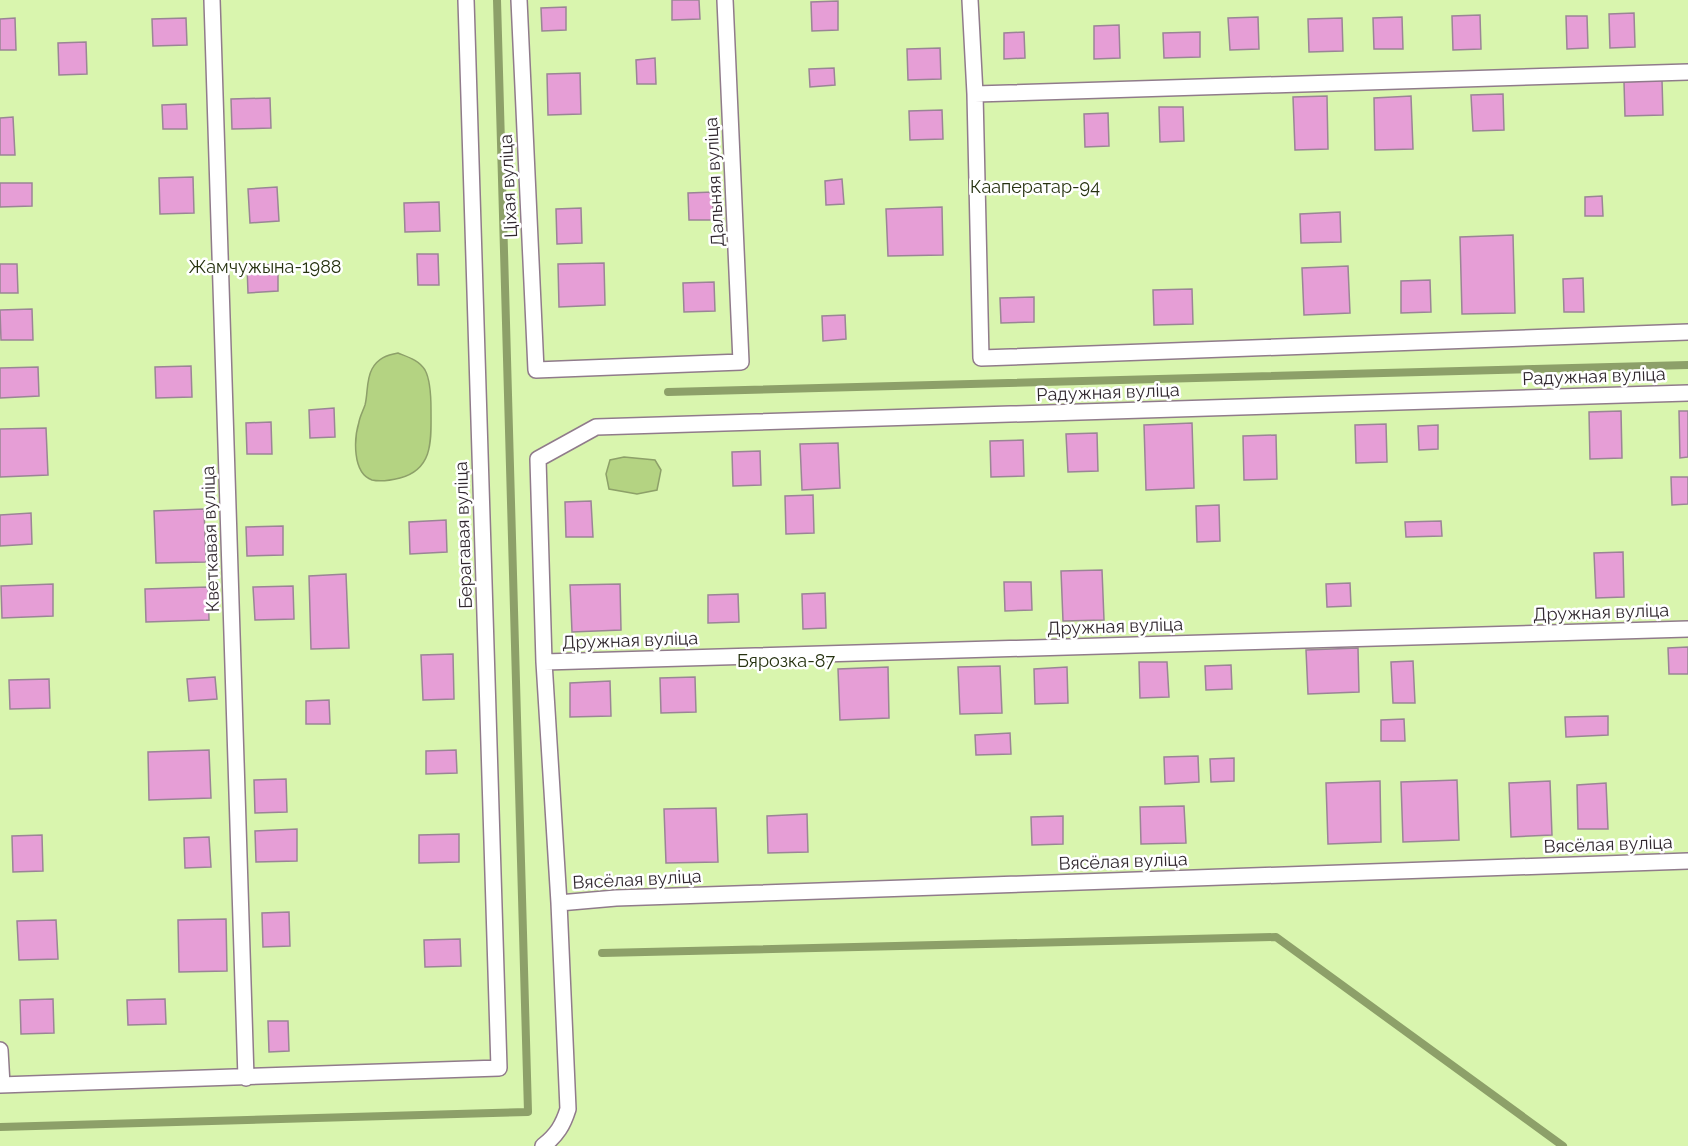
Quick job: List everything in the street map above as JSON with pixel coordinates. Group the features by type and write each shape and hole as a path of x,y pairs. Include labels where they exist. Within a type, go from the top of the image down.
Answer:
{"lane":[{"name":"Кветкавая вуліца","path":"212,0 246,1077"},
{"name":"Берагавая вуліца","path":"246,1077 500,1068 466,0"},
{"name":"Ціхая вуліца","path":"519,0 536,370 741,362"},
{"name":"Дальняя вуліца","path":"725,0 741,362"},
{"path":"970,0 975,94 981,358 1688,332"},
{"path":"975,94 1688,72"},
{"name":"Радужная вуліца","path":"544,662 538,459 596,427 1688,393"},
{"name":"Дружная вуліца","path":"544,662 1688,629"},
{"path":"543,1146 564,1124 568,1108 559,903 544,662"},
{"path":"1672,861 1688,874"},
{"name":"Вясёлая вуліца","path":"559,903 651,896 1688,861"},
{"path":"0,1050 1,1085 246,1077"}],"green space":[{"path":"0,0 1688,0 1688,1146 0,1146"}],"shaded area":[{"path":"398,353 416,361 427,374 431,406 430,442 425,460 411,474 390,480 372,480 365,476 358,463 357,429 365,405 372,369 383,358"},
{"path":"624,457 655,460 661,470 657,490 637,494 609,489 606,474 610,460"}],"building":[{"path":"672,0 699,0 700,19 672,20"},
{"path":"838,1 838,30 812,31 811,2"},
{"path":"566,7 566,30 542,31 541,8"},
{"path":"1634,13 1635,47 1610,48 1609,14"},
{"path":"1480,15 1481,49 1453,50 1452,16"},
{"path":"1566,16 1587,16 1588,48 1567,49"},
{"path":"1258,17 1259,49 1230,50 1228,18"},
{"path":"1402,17 1403,49 1374,49 1373,18"},
{"path":"15,18 16,50 0,50 0,19"},
{"path":"186,18 187,45 153,46 152,19"},
{"path":"1342,18 1343,51 1309,52 1308,19"},
{"path":"1119,25 1120,58 1094,59 1094,26"},
{"path":"1024,32 1025,58 1004,59 1004,33"},
{"path":"1200,32 1200,57 1164,58 1163,33"},
{"path":"86,42 87,74 59,75 58,43"},
{"path":"940,48 941,79 908,80 907,49"},
{"path":"655,58 656,84 637,84 636,60"},
{"path":"834,68 835,85 810,87 809,69"},
{"path":"580,73 581,114 548,115 547,74"},
{"path":"1662,80 1663,115 1625,116 1624,82"},
{"path":"1503,94 1504,130 1473,131 1471,95"},
{"path":"1327,96 1328,149 1295,150 1293,97"},
{"path":"1411,96 1413,149 1375,150 1374,98"},
{"path":"270,98 271,128 232,129 231,99"},
{"path":"186,104 187,129 163,129 162,105"},
{"path":"1159,107 1183,107 1184,141 1160,142"},
{"path":"942,110 943,139 910,140 909,111"},
{"path":"1108,113 1109,146 1085,147 1084,114"},
{"path":"13,117 15,155 0,155 0,118"},
{"path":"193,177 194,213 160,214 159,178"},
{"path":"842,179 844,204 826,205 825,181"},
{"path":"0,183 32,183 32,206 0,207"},
{"path":"277,187 279,221 250,223 248,189"},
{"path":"713,192 713,220 689,220 688,193"},
{"path":"1602,196 1603,216 1585,216 1585,197"},
{"path":"439,202 440,231 405,232 404,203"},
{"path":"942,207 943,255 888,256 886,209"},
{"path":"581,208 582,243 557,244 556,209"},
{"path":"1340,212 1341,242 1301,243 1300,214"},
{"path":"1513,235 1515,313 1462,314 1460,237"},
{"path":"417,254 438,254 439,285 418,285"},
{"path":"604,263 605,305 559,307 558,264"},
{"path":"0,264 17,264 18,293 0,293"},
{"path":"278,264 278,291 248,293 247,266"},
{"path":"1348,266 1350,313 1304,315 1302,268"},
{"path":"1583,278 1584,312 1564,312 1563,279"},
{"path":"1430,280 1431,312 1401,313 1401,281"},
{"path":"714,282 715,311 684,312 683,283"},
{"path":"1192,289 1193,324 1154,325 1153,290"},
{"path":"1034,297 1034,322 1001,323 1000,298"},
{"path":"32,309 33,340 1,340 0,310"},
{"path":"845,315 846,339 823,341 822,316"},
{"path":"191,366 192,397 156,398 155,367"},
{"path":"38,367 39,396 0,398 0,368"},
{"path":"334,408 335,437 310,438 309,410"},
{"path":"1621,411 1622,458 1590,459 1589,412"},
{"path":"1679,411 1688,411 1688,457 1680,458"},
{"path":"271,422 272,454 247,454 246,423"},
{"path":"1192,423 1194,488 1146,490 1144,425"},
{"path":"1386,424 1387,462 1356,463 1355,425"},
{"path":"1438,425 1438,449 1419,450 1418,426"},
{"path":"46,428 48,475 0,477 0,429"},
{"path":"1097,433 1098,471 1068,472 1066,434"},
{"path":"1276,435 1277,479 1244,480 1243,436"},
{"path":"1023,440 1024,476 991,477 990,441"},
{"path":"838,443 840,488 802,490 800,444"},
{"path":"760,451 761,485 733,486 732,452"},
{"path":"1671,477 1688,477 1688,504 1672,505"},
{"path":"813,495 814,533 786,534 785,496"},
{"path":"591,501 593,537 566,537 565,502"},
{"path":"1219,505 1220,541 1197,542 1196,506"},
{"path":"204,509 206,562 156,563 154,511"},
{"path":"31,513 32,544 0,546 0,515"},
{"path":"446,520 447,552 410,554 409,522"},
{"path":"1441,521 1442,536 1406,537 1405,522"},
{"path":"283,526 283,555 247,556 246,527"},
{"path":"1623,552 1624,597 1596,598 1594,553"},
{"path":"1102,570 1104,620 1063,621 1061,571"},
{"path":"346,574 349,648 311,649 309,576"},
{"path":"1004,582 1031,582 1032,610 1005,611"},
{"path":"1350,583 1351,606 1327,607 1326,584"},
{"path":"53,584 53,616 2,618 1,586"},
{"path":"620,584 621,630 572,632 570,585"},
{"path":"293,586 294,619 255,620 253,587"},
{"path":"208,587 209,620 146,622 145,589"},
{"path":"825,593 826,628 803,629 802,594"},
{"path":"738,594 739,622 708,623 708,595"},
{"path":"1688,647 1688,674 1669,674 1668,648"},
{"path":"1358,648 1359,692 1308,694 1306,650"},
{"path":"453,654 454,699 423,700 421,655"},
{"path":"1413,661 1415,703 1393,703 1391,662"},
{"path":"1139,662 1167,662 1169,697 1140,698"},
{"path":"1231,665 1232,689 1206,690 1205,666"},
{"path":"1000,666 1002,713 960,714 958,667"},
{"path":"888,667 889,718 840,720 838,669"},
{"path":"1067,667 1068,703 1035,704 1034,669"},
{"path":"215,677 217,699 189,701 187,679"},
{"path":"695,677 696,712 661,713 660,678"},
{"path":"49,679 50,708 10,709 9,680"},
{"path":"610,681 611,716 570,717 570,683"},
{"path":"329,700 330,724 306,724 306,701"},
{"path":"1608,716 1608,735 1566,737 1565,717"},
{"path":"1404,719 1405,741 1381,741 1381,720"},
{"path":"1010,733 1011,754 976,755 975,735"},
{"path":"209,750 211,798 149,800 148,752"},
{"path":"456,750 457,773 426,774 426,751"},
{"path":"1198,756 1199,782 1165,784 1164,757"},
{"path":"1234,758 1234,781 1211,782 1210,759"},
{"path":"286,779 287,812 255,813 254,780"},
{"path":"1457,780 1459,840 1403,842 1401,782"},
{"path":"1380,781 1381,842 1328,844 1326,783"},
{"path":"1550,781 1552,835 1511,837 1509,783"},
{"path":"1606,783 1608,829 1578,829 1577,785"},
{"path":"1184,806 1186,843 1141,844 1140,807"},
{"path":"716,808 718,862 666,863 664,809"},
{"path":"807,814 808,852 768,853 767,816"},
{"path":"1063,816 1063,844 1032,845 1031,817"},
{"path":"297,829 297,861 256,862 255,831"},
{"path":"459,834 459,862 419,863 419,835"},
{"path":"42,835 43,871 13,872 12,836"},
{"path":"209,837 211,867 185,868 184,838"},
{"path":"289,912 290,946 263,947 262,913"},
{"path":"226,919 227,971 179,972 178,920"},
{"path":"56,920 58,959 19,960 17,921"},
{"path":"460,939 461,966 425,967 424,940"},
{"path":"53,999 54,1033 21,1034 20,1000"},
{"path":"165,999 166,1024 128,1025 127,1000"},
{"path":"268,1021 288,1021 289,1051 269,1052"}],"waterway":[{"path":"0,1127 528,1112 497,0"},
{"path":"668,392 1688,365"},
{"path":"602,953 1276,937 1563,1146"}],"park label":[{"name":"Кааператар-94","path":"1035,186"},
{"name":"Жамчужына-1988","path":"265,266"},
{"name":"Бярозка-87","path":"786,660"}]}
